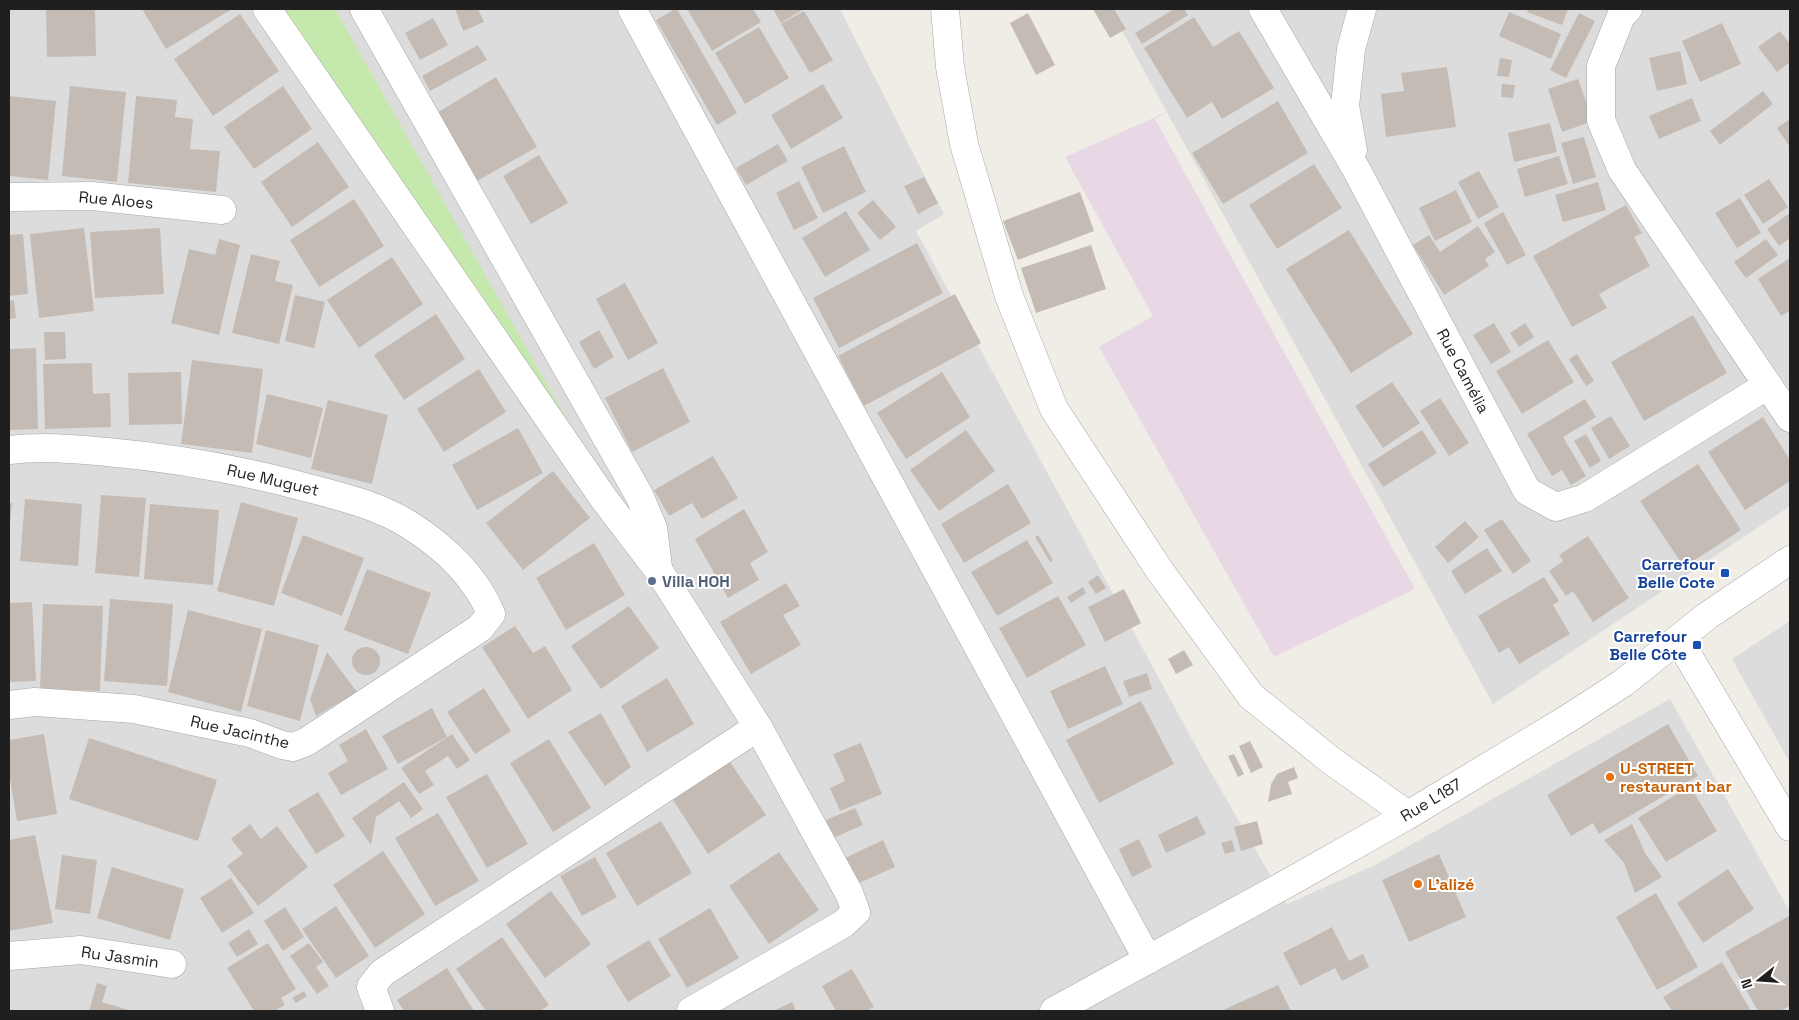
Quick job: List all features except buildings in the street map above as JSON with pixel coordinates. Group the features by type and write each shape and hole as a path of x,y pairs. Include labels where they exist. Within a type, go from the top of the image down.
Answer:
{"street":[{"path":"267,9 604,498 659,571 758,727 849,893 856,912 843,924 691,1011"},
{"path":"364,9 639,495 653,528 659,571"},
{"path":"632,9 1148,960"},
{"path":"946,9 950,67 964,144 1009,296 1054,409 1160,571 1251,696 1329,759 1408,815"},
{"name":"Rue Camélia","path":"1263,9 1356,169 1526,491 1556,508 1585,498 1768,385"},
{"path":"1356,169 1345,106 1351,49 1362,9"},
{"path":"1628,9 1621,16 1601,66 1601,120 1622,170 1790,418"},
{"name":"Rue Aloes","path":"9,197 92,196 222,210"},
{"name":"Rue Muguet","path":"9,450 40,446 154,456 252,473 358,502 410,525 450,556 484,595 491,614"},
{"name":"Rue L187","path":"1067,1008 1148,960 1408,815 1623,683 1715,610 1790,560"},
{"name":"Rue Jacinthe","path":"9,705 35,702 134,709 250,733 293,747 306,742 480,628 491,614"},
{"path":"1678,639 1790,828"},
{"path":"380,1011 372,987 382,973 758,727"},
{"name":"Ru Jasmin","path":"9,956 81,950 172,964"}],"shaded area":[{"path":"9,9 840,9 944,214 916,231 1199,752 1287,904 1375,865 1670,699 1790,912 1790,1011 9,1011"},
{"path":"1110,9 1790,9 1790,506 1493,704"},
{"path":"1167,112 1155,119 1415,589 1274,657 1099,347 1153,316 1065,157"},
{"path":"1790,621 1790,763 1732,659"}],"green space":[{"path":"280,9 335,9 592,464"}],"place":[{"name":"Carrefour Belle Cote","path":"1725,573"},
{"name":"Villa HOH","path":"652,581"},
{"name":"Carrefour Belle Côte","path":"1697,645"},
{"name":"U-STREET restaurant bar","path":"1610,777"},
{"name":"L'alizé","path":"1418,884"}]}
